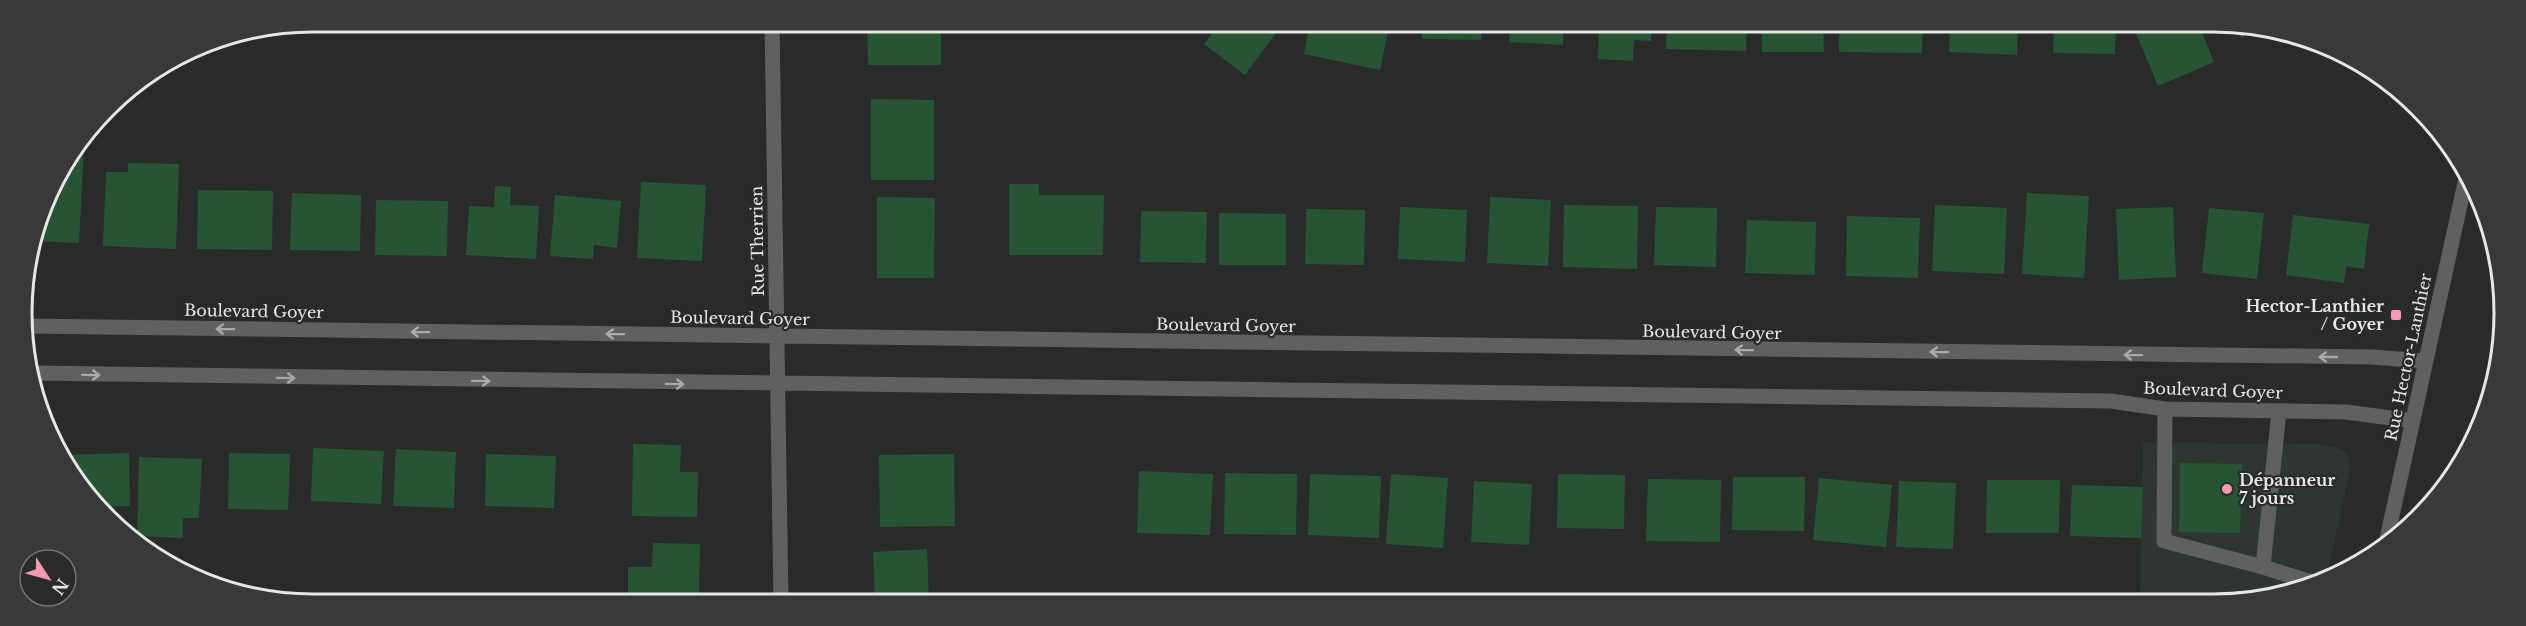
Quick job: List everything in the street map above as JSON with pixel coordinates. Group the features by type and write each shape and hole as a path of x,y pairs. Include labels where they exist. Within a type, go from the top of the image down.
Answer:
{"street":[{"name":"Rue Therrien","path":"772,32 781,594"},
{"name":"Rue Hector-Lanthier","path":"2388,533 2464,186"},
{"name":"Boulevard Goyer","path":"32,326 2372,357 2425,361"},
{"name":"Boulevard Goyer","path":"38,374 2111,401 2165,409 2346,412 2413,421"},
{"path":"2165,409 2164,541 2304,580"},
{"path":"2263,567 2279,411"}],"shaded area":[{"path":"2143,443 2319,444 2344,451 2349,458 2350,470 2328,570 2286,585 2250,592 2140,594"}],"building":[{"path":"867,32 941,32 941,65 868,65"},
{"path":"1210,32 1277,32 1245,75 1204,44 1212,34"},
{"path":"1308,32 1388,32 1380,70 1304,54"},
{"path":"1422,32 1481,32 1481,40 1422,39"},
{"path":"1510,32 1564,32 1563,45 1509,42"},
{"path":"1599,32 1652,32 1651,41 1634,40 1633,61 1598,59"},
{"path":"1667,32 1747,32 1746,51 1666,49"},
{"path":"1762,32 1823,32 1824,52 1762,52"},
{"path":"1839,32 1923,32 1922,53 1839,52"},
{"path":"1950,32 2018,32 2017,55 1949,52"},
{"path":"2054,32 2116,32 2115,54 2053,53"},
{"path":"2136,32 2202,32 2214,62 2158,86"},
{"path":"2237,33 2247,34 2242,38"},
{"path":"871,99 934,100 934,180 871,180"},
{"path":"84,151 79,243 41,241 61,188"},
{"path":"128,163 179,164 176,249 103,246 106,172 128,172"},
{"path":"641,182 706,185 702,261 637,258"},
{"path":"1009,184 1039,184 1039,195 1104,195 1103,255 1009,255"},
{"path":"495,186 511,187 510,205 539,206 536,259 466,255 469,206 494,207"},
{"path":"198,190 273,191 272,250 197,249"},
{"path":"292,193 361,195 360,251 290,250"},
{"path":"2027,193 2089,196 2084,278 2022,274"},
{"path":"555,195 621,201 617,248 594,245 593,259 550,256"},
{"path":"877,197 935,198 934,278 877,278"},
{"path":"1490,197 1551,200 1548,266 1487,263"},
{"path":"376,200 448,201 447,256 375,255"},
{"path":"1564,205 1638,206 1637,269 1563,267"},
{"path":"1935,205 2007,208 2004,274 1932,271"},
{"path":"1400,207 1467,210 1465,262 1398,259"},
{"path":"1656,207 1717,208 1716,267 1654,265"},
{"path":"2173,207 2176,277 2119,280 2116,209"},
{"path":"2209,208 2264,213 2257,279 2202,273"},
{"path":"1306,209 1365,210 1364,265 1305,264"},
{"path":"1141,211 1207,212 1206,263 1140,262"},
{"path":"1219,213 1286,214 1286,265 1219,265"},
{"path":"2293,215 2369,224 2364,269 2346,266 2344,283 2286,275"},
{"path":"1847,216 1920,218 1918,278 1846,276"},
{"path":"1747,220 1816,222 1815,275 1745,273"},
{"path":"633,444 681,445 680,472 698,472 697,517 632,516"},
{"path":"313,448 384,451 381,504 311,501"},
{"path":"396,449 456,452 454,508 393,506"},
{"path":"129,453 130,506 109,507 70,455"},
{"path":"229,453 290,454 288,510 228,509"},
{"path":"486,454 556,456 554,508 485,506"},
{"path":"954,454 955,526 880,527 879,455"},
{"path":"139,457 202,459 199,518 183,518 183,538 142,536 137,532"},
{"path":"2180,463 2242,464 2240,533 2179,532"},
{"path":"1139,471 1213,474 1210,535 1137,533"},
{"path":"1225,473 1297,474 1296,535 1224,534"},
{"path":"1310,474 1381,476 1379,538 1308,535"},
{"path":"1391,474 1448,478 1443,548 1386,544"},
{"path":"1558,474 1625,475 1624,529 1557,528"},
{"path":"1733,477 1805,477 1804,531 1732,530"},
{"path":"1819,478 1892,485 1886,547 1813,540"},
{"path":"1648,479 1721,480 1720,542 1646,541"},
{"path":"1987,480 2060,480 2059,533 1986,533"},
{"path":"1474,481 1532,484 1529,545 1471,542"},
{"path":"1899,481 1956,483 1953,549 1896,547"},
{"path":"2072,485 2143,487 2141,538 2070,536"},
{"path":"653,543 700,544 699,594 628,594 628,567 652,567"},
{"path":"927,549 929,594 875,594 873,552"}],"place":[{"name":"Hector-Lanthier / Goyer","path":"2396,315"},
{"name":"Dépanneur 7 jours","path":"2227,489"}]}
